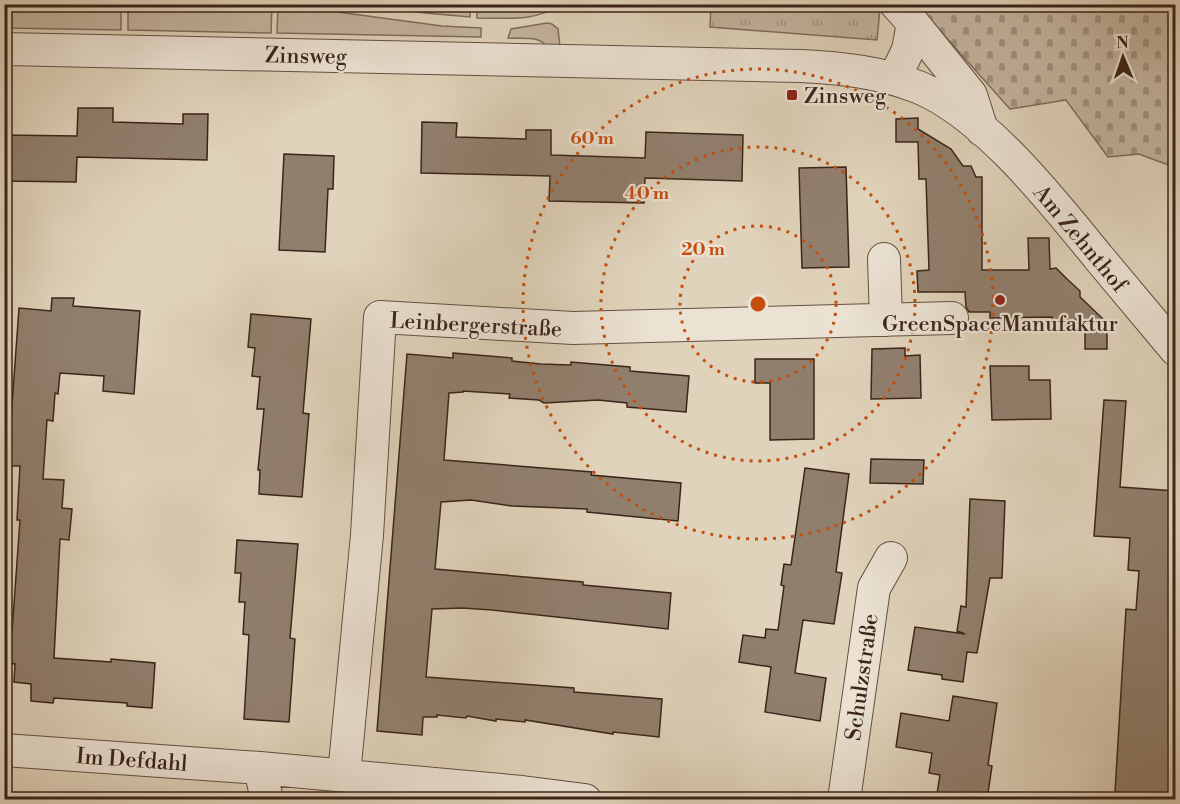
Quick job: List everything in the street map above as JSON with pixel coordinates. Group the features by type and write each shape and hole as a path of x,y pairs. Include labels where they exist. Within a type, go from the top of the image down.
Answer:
{"street":[{"name":"Am Zehnthof","path":"905,14 908,50 894,79 919,88 950,106 982,130 1021,167 1057,206 1176,350"},
{"name":"Am Zehnthof","path":"905,14 971,95 982,130"},
{"name":"Zinsweg","path":"4,50 801,66 859,70 894,79"},
{"path":"884,259 886,320"},
{"name":"Leinbergerstraße","path":"345,776 367,536 380,317 573,328 952,318"},
{"name":"Schulzstraße","path":"844,800 874,588 891,558"},
{"name":"Im Defdahl","path":"4,750 260,768 521,796 585,800"},
{"path":"260,768 267,800"}],"green space":[{"path":"278,4 442,26 481,28 481,37 277,33"},
{"path":"477,4 559,5 530,17 477,18"},
{"path":"877,4 880,8 877,40 710,27 711,5"},
{"path":"121,5 121,30 5,28 5,6"},
{"path":"128,5 272,5 271,33 128,30"},
{"path":"367,5 470,5 470,17 425,13"},
{"path":"917,5 1175,5 1176,148 1171,166 1139,154 1108,157 1066,100 1010,109"},
{"path":"547,23 558,29 560,47 547,47 535,39 508,38 511,29"}],"building":[{"path":"78,108 113,108 113,122 183,124 183,114 208,114 207,160 77,157 76,182 4,181 4,135 77,136"},
{"path":"918,118 918,129 951,149 963,166 971,166 976,177 982,177 982,270 1029,270 1028,238 1049,238 1050,269 1056,268 1080,291 1080,297 1104,320 1052,320 1052,317 990,318 990,312 969,312 966,307 965,292 918,292 917,271 929,270 926,179 919,179 918,142 896,142 896,119"},
{"path":"422,122 457,123 456,137 526,139 526,130 551,130 551,155 645,158 646,132 743,135 742,181 645,178 644,203 549,201 550,176 421,173"},
{"path":"284,154 334,156 333,189 328,189 325,252 279,250"},
{"path":"846,167 849,267 802,268 799,168"},
{"path":"52,298 74,298 73,306 140,311 134,394 103,391 104,376 60,373 58,394 55,393 53,421 47,420 43,479 64,480 62,508 72,509 69,540 60,539 54,658 111,662 111,659 155,663 152,708 127,706 127,703 54,698 53,703 31,701 31,684 14,682 15,664 9,663 9,659 4,659 4,631 12,632 20,520 17,520 20,466 10,466 11,462 8,461 19,308 51,311"},
{"path":"251,314 311,319 303,413 309,414 302,497 259,494 260,470 258,470 264,409 257,409 260,377 252,376 255,348 248,347"},
{"path":"1085,328 1107,328 1107,349 1085,349"},
{"path":"905,348 905,356 920,355 921,398 871,399 872,349"},
{"path":"453,353 512,358 512,361 541,364 571,365 571,362 630,367 630,371 689,376 686,412 627,407 627,403 598,400 544,403 539,400 509,398 510,394 463,391 449,393 444,460 592,472 591,475 681,483 678,521 587,512 587,509 512,506 471,500 441,502 435,569 583,582 583,585 671,593 668,629 492,610 432,609 426,677 574,688 574,692 662,699 659,737 613,732 613,734 525,720 525,722 496,719 496,721 467,716 466,718 437,715 437,717 423,717 422,735 377,731 407,354 453,358"},
{"path":"755,359 814,359 814,439 770,440 770,383 755,383"},
{"path":"990,366 1029,366 1029,380 1050,380 1051,419 992,420"},
{"path":"1104,400 1126,401 1120,487 1176,491 1176,800 1126,800 1127,793 1115,792 1126,609 1136,610 1139,571 1128,570 1130,538 1094,536"},
{"path":"871,459 924,460 923,484 870,483"},
{"path":"805,468 849,474 836,572 842,573 834,624 803,620 795,673 826,678 820,721 765,712 771,667 739,662 743,635 765,638 766,629 778,630 784,586 781,585 784,564 791,565"},
{"path":"970,499 1005,501 1002,578 990,578 977,653 967,652 963,682 942,679 942,675 908,670 915,627 965,634 957,631 961,606 966,607"},
{"path":"237,540 298,544 290,638 295,639 289,722 244,719 249,635 243,634 245,602 239,602 241,573 235,573"},
{"path":"953,696 997,703 988,765 992,766 987,800 936,800 940,775 929,773 932,753 896,747 901,713 949,721"}],"place":[{"name":"Zinsweg","path":"792,95"},
{"name":"GreenSpaceManufaktur","path":"1000,300"}]}
